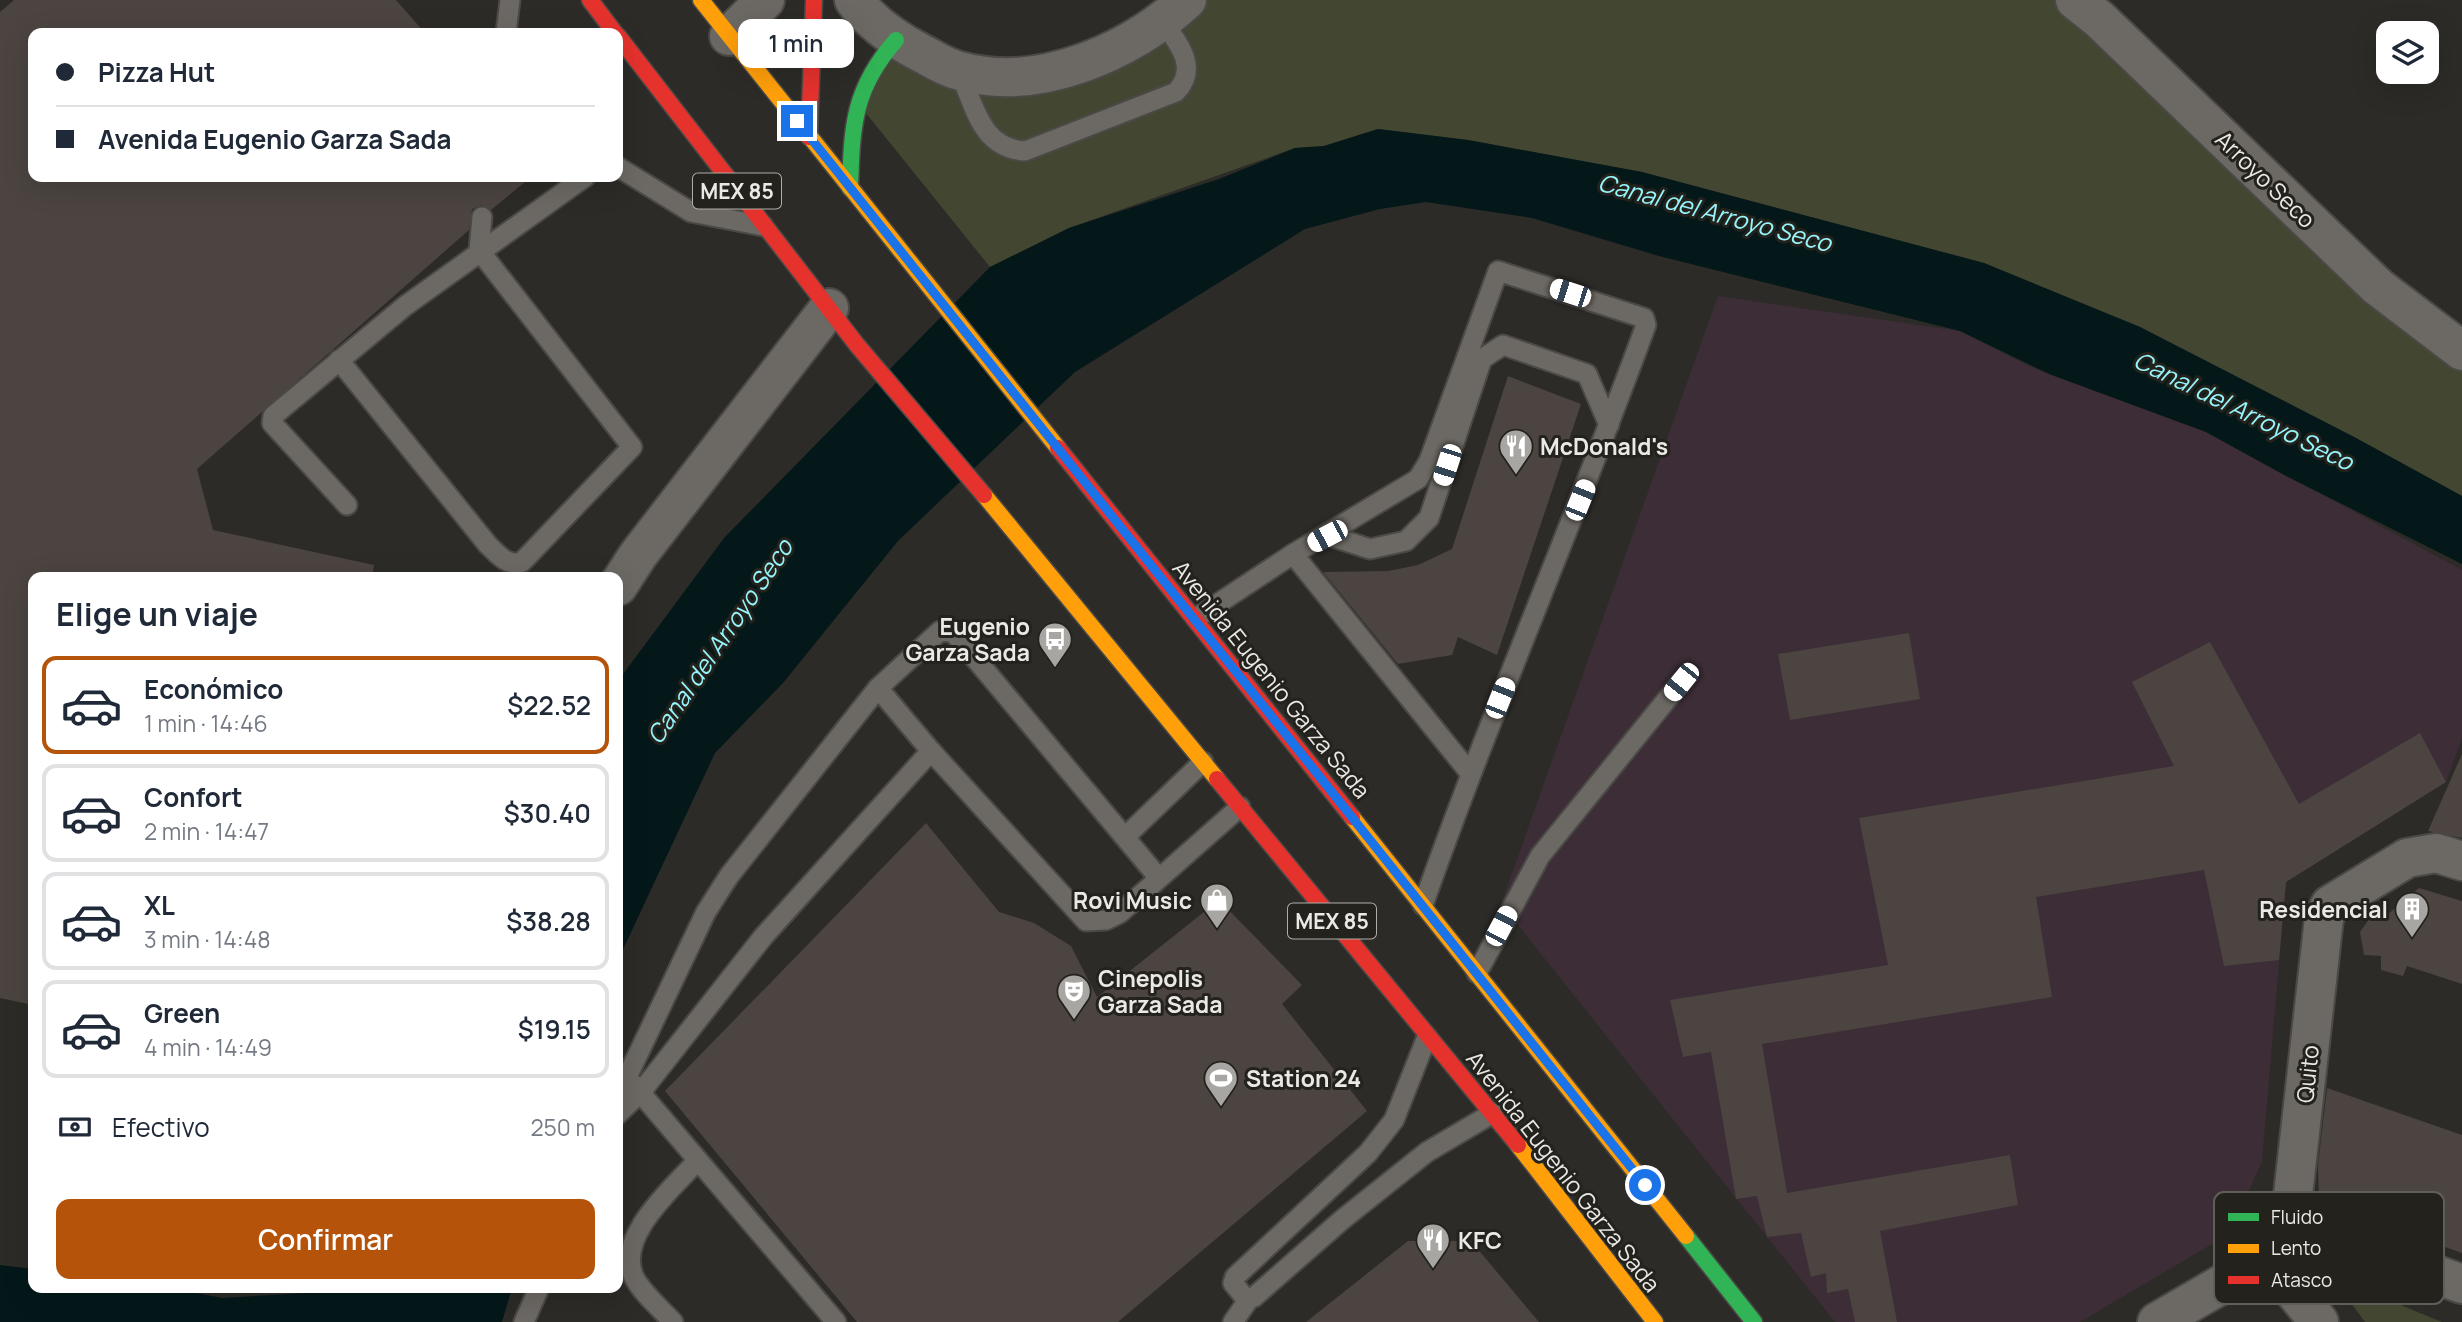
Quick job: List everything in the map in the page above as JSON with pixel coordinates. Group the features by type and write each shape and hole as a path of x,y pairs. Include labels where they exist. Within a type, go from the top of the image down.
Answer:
{"highway":[{"name":"Avenida Eugenio Garza Sada","path":"590,0 612,28"},
{"name":"Avenida Eugenio Garza Sada","path":"701,0 1080,478 1196,618 1754,1322"},
{"path":"809,137 814,0"},
{"path":"850,188 853,124 859,89 878,58 896,40"},
{"name":"Avenida Eugenio Garza Sada","path":"623,43 857,345 1007,522 1427,1037 1493,1113 1655,1322"}],"street":[{"path":"729,36 765,0"},
{"path":"854,0 896,40 959,71 1030,75 1084,63 1129,44 1175,11"},
{"name":"Arroyo Seco","path":"2075,0 2099,19 2378,287 2462,351"},
{"path":"623,578 638,555 829,308"},
{"name":"Quito","path":"2293,1192 2324,918 2330,905 2407,858 2436,853 2462,861"},
{"path":"2444,1278 2462,1284"},
{"name":"Quito","path":"2158,1322 2214,1289"},
{"path":"2304,1304 2319,1322"}],"lane":[{"path":"507,28 510,0"},
{"path":"959,71 991,140 1006,150 1025,151 1176,92 1185,82 1188,68 1175,11"},
{"path":"623,170 691,212 764,226"},
{"path":"347,505 271,421 339,360 479,250 578,182"},
{"path":"339,360 488,545 507,562 522,562 632,447 479,250 482,218"},
{"path":"1196,618 1293,554 1418,479 1424,471 1498,271 1644,318 1646,325 1609,425 1470,772 1423,905"},
{"path":"1327,536 1370,549 1406,541 1429,518 1482,359 1503,345 1587,374 1609,425"},
{"path":"1293,554 1470,772"},
{"path":"623,1079 706,912 729,876 878,688 940,631 949,630 1158,877"},
{"path":"1477,973 1540,856 1681,682"},
{"path":"878,688 931,751 1086,921 1106,920 1120,913 1240,807"},
{"path":"623,1109 641,1092 763,937 931,751"},
{"path":"1125,837 1203,762"},
{"path":"1249,1299 1239,1293 1233,1279 1368,1153 1394,1121 1427,1037"},
{"path":"624,1076 641,1092 836,1322"},
{"path":"1233,1322 1249,1299 1427,1152 1493,1113"},
{"path":"673,1322 634,1277 631,1257 637,1231 698,1160"},
{"path":"524,1322 537,1293"}],"shaded area":[{"path":"1718,296 1960,331 2031,367 2206,432 2462,570 2462,738 2446,782 2286,882 2262,1162 2248,1192 2214,1192 2214,1243 2080,1322 1835,1322 1501,904"}],"green space":[{"path":"1183,0 2075,0 2462,351 2462,496 2140,327 1984,263 1642,172 1468,140 1378,129 1324,146 1295,148 1069,228 990,267 857,102 878,58 1030,75"},
{"path":"2352,1304 2398,1304 2442,1322 2365,1322"}],"water":[{"name":"Canal del Arroyo Seco","path":"1378,129 1468,140 1642,172 1984,263 2140,327 2462,496 2462,564 2286,476 2206,432 2049,374 1960,331 1659,256 1532,218 1426,202 1380,209 1305,229 1075,372 898,541 783,683 715,753 623,949 623,674 724,538 990,267 1069,228 1219,179 1295,148 1324,146"},
{"path":"0,1265 28,1268 28,1293 196,1293 222,1298 307,1293 511,1293 502,1322 0,1322"}],"building":[{"path":"14,0 396,0 421,28 28,28 28,182 525,182 491,210 482,205 472,209 469,230 197,469 213,530 374,565 373,572 28,572 28,1004 0,998 0,12"},
{"name":"McDonald's","path":"1508,376 1581,404 1497,655 1458,637 1452,655 1398,664 1323,572 1388,571 1418,565 1452,549"},
{"path":"1909,633 1920,699 1790,720 1778,654"},
{"path":"2210,642 2299,804 2420,733 2446,782 2286,882 2279,960 2224,966 2204,870 2036,897 2052,997 1762,1044 1787,1193 2010,1155 2018,1205 1880,1231 1897,1322 1855,1322 1848,1289 1827,1293 1826,1273 1811,1277 1801,1233 1767,1237 1757,1196 1736,1199 1711,1052 1683,1057 1670,1000 1888,965 1859,818 2174,766 2132,682"},
{"path":"2462,754 2462,838 2428,831"},
{"path":"926,823 999,912 1034,923 1071,946 1097,997 1219,900 1302,985 1282,1004 1367,1111 1118,1322 857,1322 665,1091"},
{"name":"Residencial","path":"2419,888 2462,901 2462,984 2407,966 2403,976 2381,970 2381,956 2364,955 2360,932 2371,916 2387,915"},
{"path":"2327,1088 2462,1135 2462,1253 2444,1247 2444,1192 2319,1192 2318,1165"},
{"path":"1408,1241 1471,1241 1539,1322 1306,1322"}],"traffic: fast":[{"path":"850,188 854,127 863,92 871,75 896,40"},
{"path":"1686,1236 1754,1322"}],"traffic: slow":[{"path":"701,0 1058,448"},
{"path":"984,495 1217,779"},
{"path":"1352,817 1686,1236"},
{"path":"1518,1145 1655,1322"}],"traffic: jam":[{"path":"590,0 611,28"},
{"path":"809,137 814,0"},
{"path":"623,42 857,345 984,495"},
{"path":"1058,448 1352,817"},
{"path":"1217,779 1518,1145"}],"place":[{"name":"McDonald's","path":"1516,476"},
{"name":"Eugenio Garza Sada","path":"1055,669"},
{"name":"Rovi Music","path":"1217,930"},
{"name":"Residencial","path":"2412,939"},
{"name":"Cinepolis Garza Sada","path":"1074,1021"},
{"name":"Station 24","path":"1221,1108"},
{"name":"KFC","path":"1433,1270"}],"route":[{"path":"797,121 1080,478 1196,618 1645,1185"}]}
